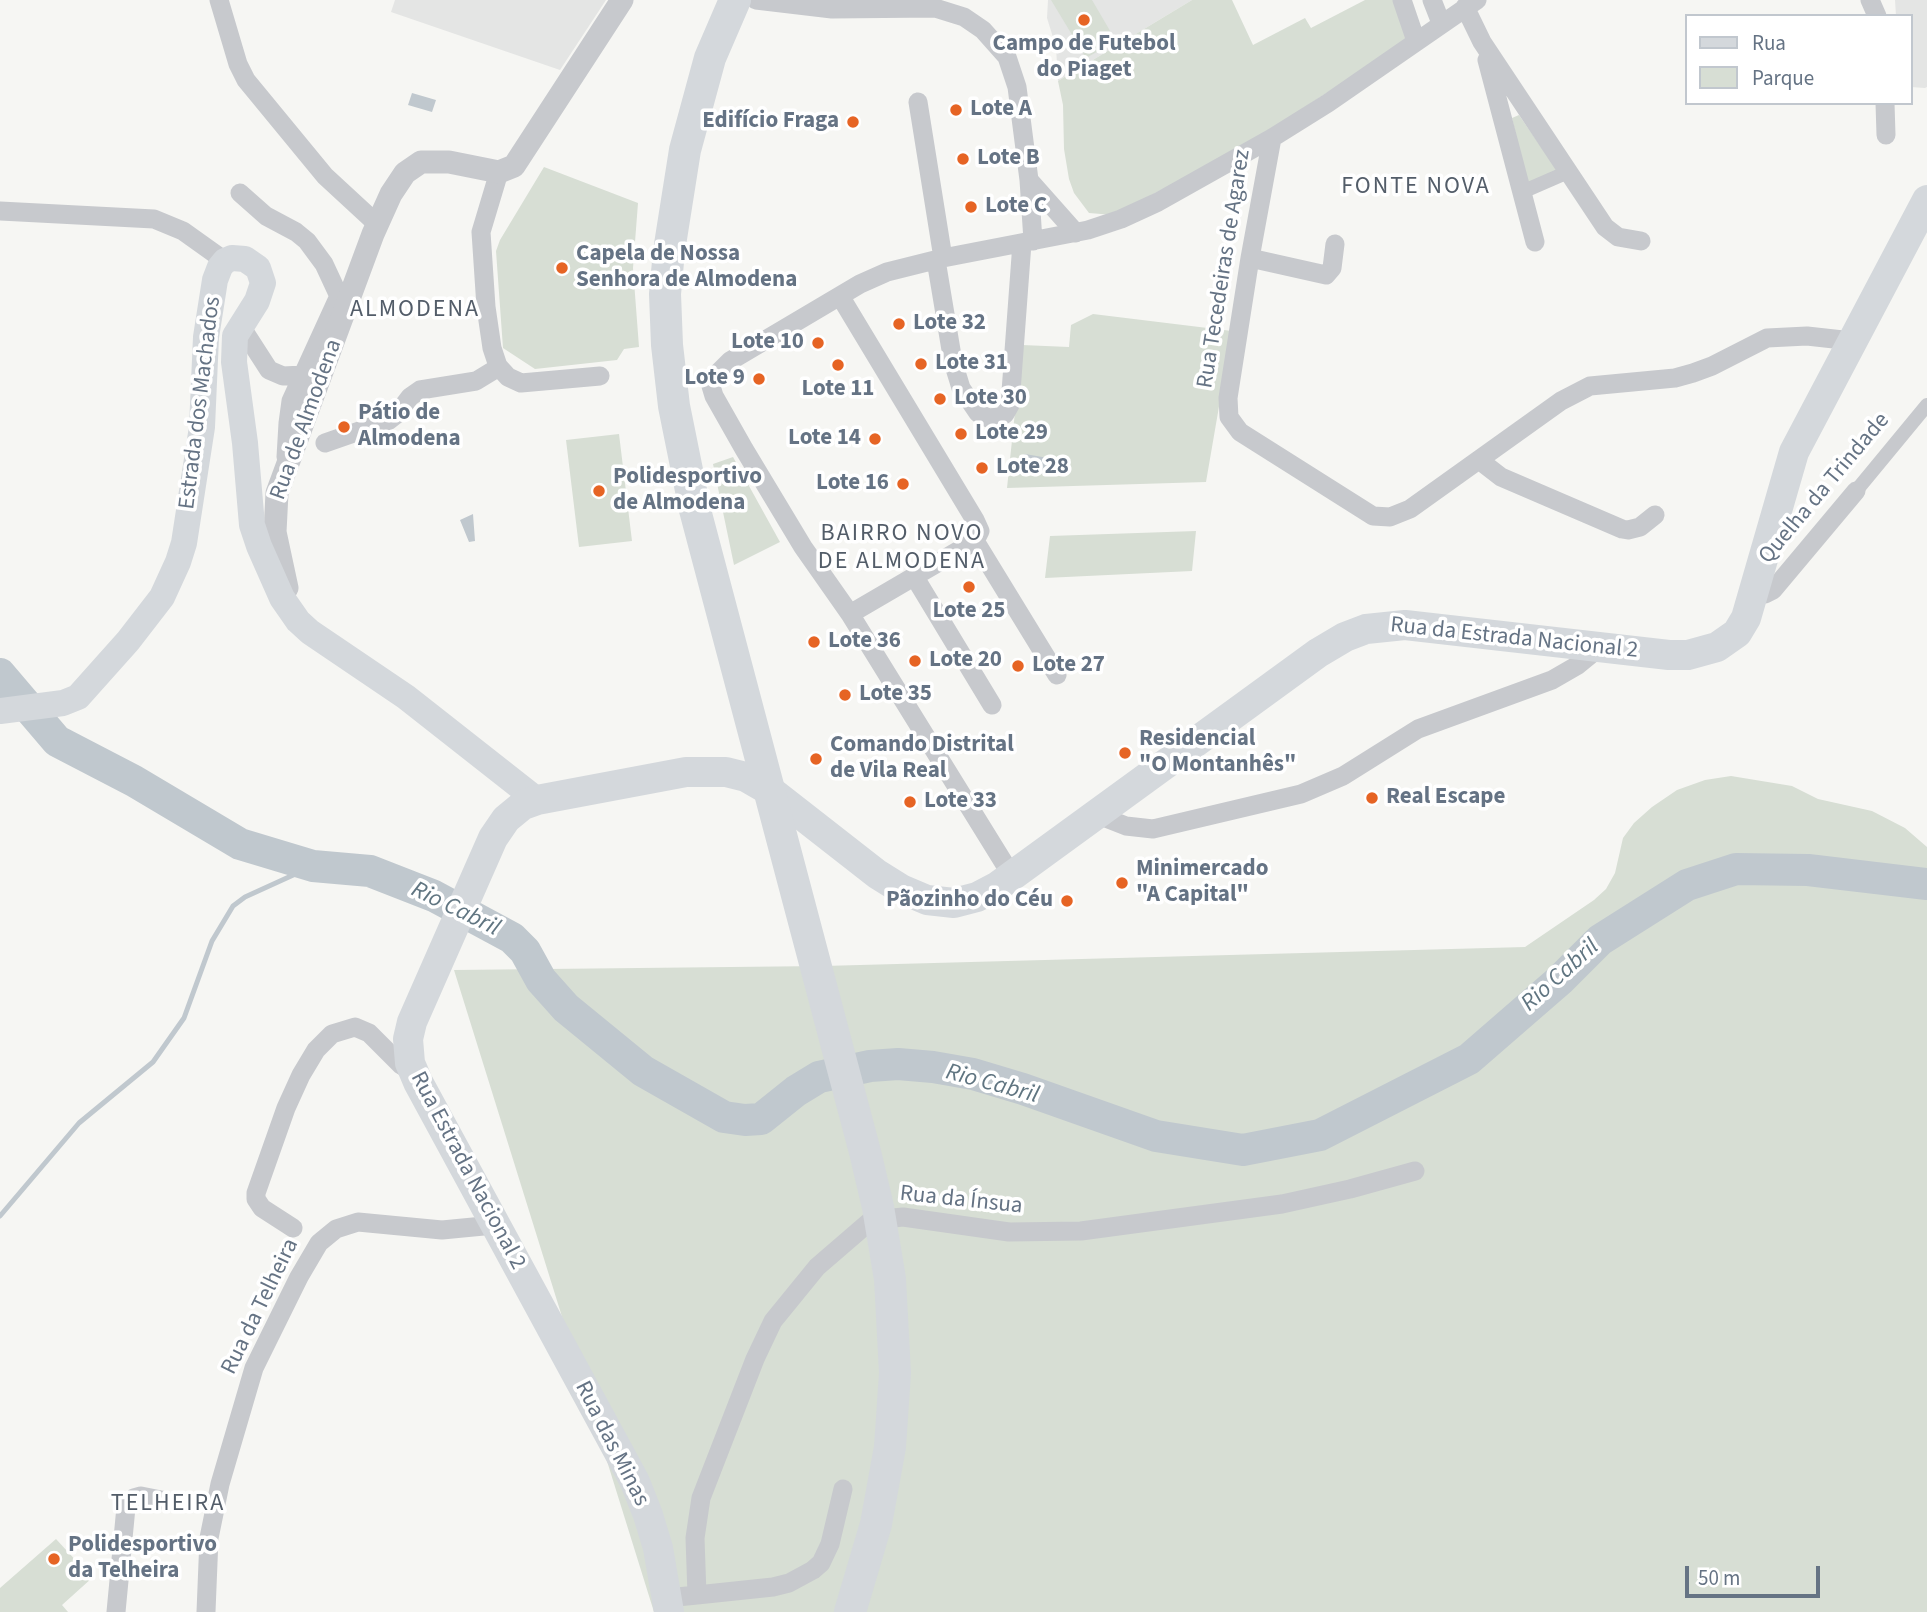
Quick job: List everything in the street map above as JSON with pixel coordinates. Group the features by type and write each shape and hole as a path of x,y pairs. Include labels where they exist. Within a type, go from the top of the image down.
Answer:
{"highway":[{"path":"732,3 710,58 678,183 665,294 667,345 674,406 695,510 885,1279 876,1454 859,1538 836,1612"},
{"path":"752,748 870,1171 885,1279 895,1373 890,1447 876,1524 850,1612"}],"main road":[{"name":"Rua da Estrada Nacional 2","path":"493,838 511,813 537,800 686,772 726,772 746,778 772,792 877,874 914,896 940,902 966,901 988,892 1012,876 1318,653 1345,637 1366,629 1405,625 1679,655 1709,650 1737,633 1746,618 1794,452 1927,200"},
{"name":"Estrada dos Machados","path":"1,711 68,702 82,694 162,597 184,542 202,427 208,318 216,275 225,261 236,258 249,260 258,268 263,278 260,295 240,325 234,341 233,355 245,443 252,525 258,546 278,591 298,621 316,637 405,697 537,800"},
{"name":"Rua Estrada Nacional 2","path":"493,838 415,1015 408,1039 414,1073 527,1286"},
{"name":"Rua das Minas","path":"527,1286 635,1482 653,1531 668,1605"}],"street":[{"path":"219,0 241,73 326,176 377,224"},
{"path":"600,376 521,383 508,377 499,367 494,356 490,332 481,240 482,224 499,172 509,169 521,157 622,0"},
{"path":"1402,0 1416,41"},
{"path":"1432,0 1441,23"},
{"path":"732,3 832,9 935,8 955,13 974,23 1000,48 1011,67 1019,98 1029,180 1028,242 1010,405 1006,414 1000,417 988,418 978,413 961,388 953,362 918,102"},
{"path":"1012,876 850,614 803,547 724,415 714,396 714,377 730,361 840,296 887,272 1082,231 1121,219 1158,202 1272,138 1342,94 1471,4 1535,242"},
{"path":"1482,42 1609,231 1618,237 1641,241"},
{"path":"1885,105 1886,135"},
{"name":"Rua Tecedeiras de Agarez","path":"1272,138 1228,398 1229,417 1240,432 1365,512 1390,517 1410,509 1561,401 1590,386 1683,376 1703,371 1752,344 1775,336 1852,341"},
{"name":"Rua de Almodena","path":"298,621 280,564 275,532 276,502 286,465 342,303 377,224 397,184 415,164 440,161 499,172"},
{"path":"1522,192 1568,172"},
{"path":"1029,180 1082,231"},
{"path":"240,193 265,216 296,232 307,242 324,264 342,303 303,375 289,409 286,465"},
{"path":"0,211 154,219 183,231 225,261"},
{"path":"1250,258 1326,275 1332,268 1335,244"},
{"path":"840,296 979,528 979,536 975,541 850,614"},
{"path":"240,325 269,370 283,376 303,375"},
{"path":"326,443 383,424 395,416 416,391 472,382 499,367"},
{"name":"Quelha da Trindade","path":"1754,593 1765,594 1773,590 1927,405"},
{"path":"1479,460 1501,477 1628,530 1640,527 1655,514"},
{"path":"975,541 1057,675"},
{"path":"914,576 992,705"},
{"path":"1098,815 1126,826 1146,830 1281,800 1323,786 1418,729 1552,680 1578,665 1600,647"},
{"path":"293,1228 262,1208 256,1199 256,1193 286,1108 316,1050 332,1034 355,1027 369,1033 401,1065 414,1073"},
{"name":"Rua da Ínsua","path":"697,1595 695,1538 701,1498 763,1340 778,1313 802,1283 869,1223 902,1217 1009,1232 1081,1231 1282,1204 1372,1184 1415,1171"},
{"name":"Rua da Telheira","path":"206,1612 209,1538 220,1484 254,1368 319,1243 336,1229 358,1222 442,1230 494,1225"},
{"path":"668,1605 697,1595 773,1587 789,1583 813,1570 821,1563 830,1544 843,1489"},
{"path":"116,1612 125,1507 130,1500 141,1496 171,1502"}],"shaded area":[{"path":"395,0 606,0 560,70 391,12"},
{"path":"1048,0 1192,0 1058,81 1056,47 1047,18"},
{"path":"1895,0 1927,0 1925,88 1913,87 1913,14 1896,14"},
{"path":"412,93 436,100 432,112 408,105"},
{"path":"1025,454 1054,459 1053,467 1048,474 1015,475 1017,460"},
{"path":"473,514 475,541 469,542 460,520"}],"green space":[{"name":"Campo de Futebol do Piaget","path":"1051,0 1092,0 1116,41 1086,58"},
{"path":"1192,0 1232,0 1253,45 1305,18 1311,28 1365,0 1394,0 1408,40 1242,148 1113,215 1089,213 1074,193 1069,179 1064,149 1063,105 1058,81"},
{"path":"1519,115 1557,170 1527,183 1512,118"},
{"path":"544,167 638,203 633,268 639,347 624,349 617,360 535,369 503,348 496,251"},
{"path":"1093,314 1232,331 1206,482 1007,488 1022,345 1069,347 1071,325"},
{"name":"Polidesportivo de Almodena","path":"619,434 632,541 579,547 566,440"},
{"path":"733,457 780,542 734,565 713,464"},
{"path":"1196,531 1192,571 1045,578 1050,536"},
{"path":"1731,776 1792,786 1818,799 1872,811 1905,828 1927,847 1927,1612 654,1612 454,970 823,966 1525,947 1606,889 1615,873 1623,838 1634,823 1652,807 1677,790 1705,780"},
{"name":"Polidesportivo da Telheira","path":"56,1539 92,1578 62,1605 68,1612 0,1612 0,1588"}],"waterway":[{"name":"Rio Cabril","path":"0,674 57,741 134,781 240,844 313,866 370,871 434,896 512,938 525,951 541,980 566,1008 643,1071 724,1117 745,1120 761,1119 796,1091 819,1077 870,1066 898,1064 973,1074 1156,1136 1243,1150 1320,1135 1469,1059 1560,980 1600,940 1687,885 1736,869 1808,870 1927,884"},
{"path":"0,1216 79,1123 153,1062 184,1018 212,941 233,906 245,897 313,866"}],"place":[{"name":"Campo de Futebol do Piaget","path":"1084,20"},
{"name":"Lote A","path":"956,110"},
{"name":"Edifício Fraga","path":"853,122"},
{"name":"Lote B","path":"963,159"},
{"name":"Lote C","path":"971,207"},
{"name":"Capela de Nossa Senhora de Almodena","path":"562,268"},
{"name":"Lote 32","path":"899,324"},
{"name":"Lote 10","path":"818,343"},
{"name":"Lote 31","path":"921,364"},
{"name":"Lote 11","path":"838,365"},
{"name":"Lote 9","path":"759,379"},
{"name":"Lote 30","path":"940,399"},
{"name":"Pátio de Almodena","path":"344,427"},
{"name":"Lote 29","path":"961,434"},
{"name":"Lote 14","path":"875,439"},
{"name":"Lote 28","path":"982,468"},
{"name":"Lote 16","path":"903,484"},
{"name":"Polidesportivo de Almodena","path":"599,491"},
{"name":"Lote 25","path":"969,587"},
{"name":"Lote 36","path":"814,642"},
{"name":"Lote 20","path":"915,661"},
{"name":"Lote 27","path":"1018,666"},
{"name":"Lote 35","path":"845,695"},
{"name":"Residencial \"O Montanhês\"","path":"1125,753"},
{"name":"Comando Distrital de Vila Real","path":"816,759"},
{"name":"Real Escape","path":"1372,798"},
{"name":"Lote 33","path":"910,802"},
{"name":"Minimercado \"A Capital\"","path":"1122,883"},
{"name":"Pãozinho do Céu","path":"1067,901"},
{"name":"Polidesportivo da Telheira","path":"54,1559"}],"district":[{"name":"FONTE NOVA","path":"1416,188"},
{"name":"ALMODENA","path":"415,311"},
{"name":"BAIRRO NOVO DE ALMODENA","path":"902,549"},
{"name":"TELHEIRA","path":"168,1505"}]}
